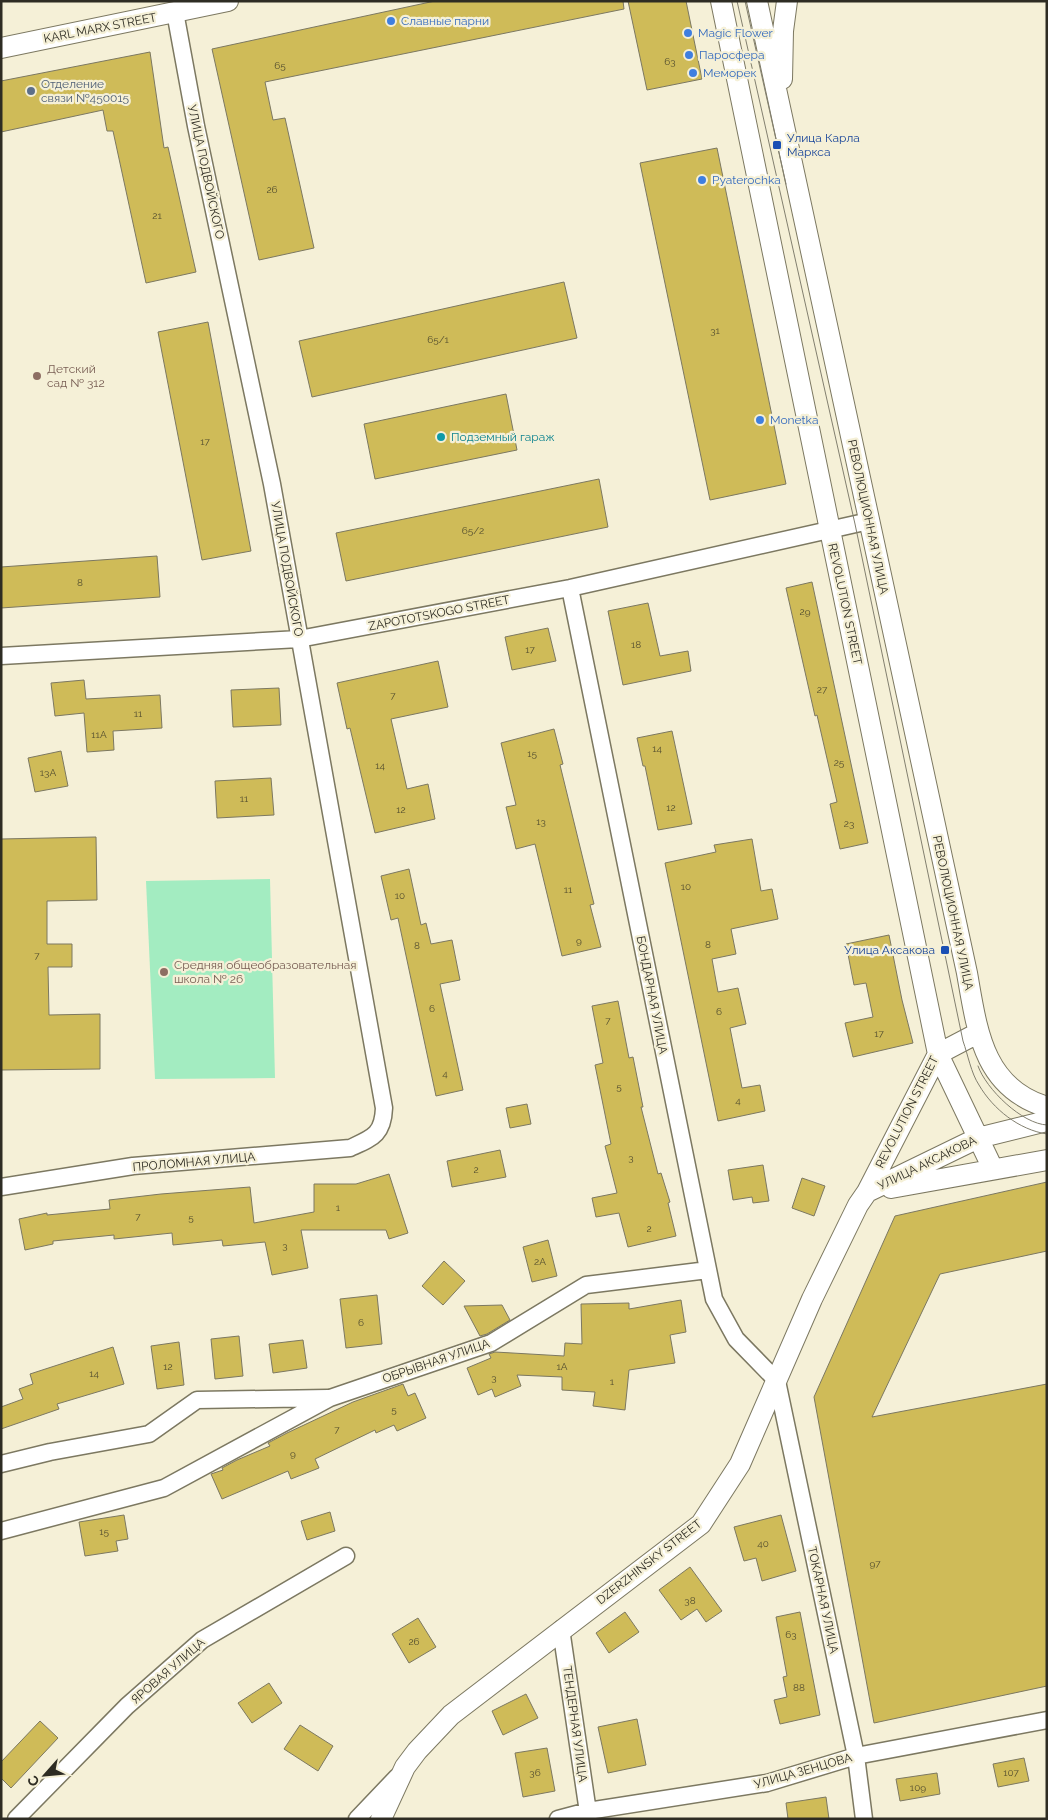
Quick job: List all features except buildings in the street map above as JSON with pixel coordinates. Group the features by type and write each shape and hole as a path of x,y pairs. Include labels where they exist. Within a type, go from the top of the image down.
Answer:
{"street":[{"name":"KARL MARX STREET","path":"1,48 228,1"},
{"name":"REVOLUTION STREET","path":"721,1 938,1054 867,1192"},
{"name":"РЕВОЛЮЦИОННАЯ УЛИЦА","path":"757,1 967,973 978,1033 988,1060 1005,1084 1033,1103 1047,1107"},
{"path":"781,114 783,31 788,1"},
{"name":"УЛИЦА ПОДВОЙСКОГО","path":"175,12 198,136 272,484 384,1108 381,1128"},
{"name":"ZAPOTOTSKOGO STREET","path":"1,656 299,639 570,588 869,521"},
{"name":"БОНДАРНАЯ УЛИЦА","path":"570,588 714,1299 736,1339 777,1381"},
{"path":"978,1033 938,1054 993,1169"},
{"name":"УЛИЦА АКСАКОВА","path":"867,1192 978,1138 1047,1121"},
{"name":"ПРОЛОМНАЯ УЛИЦА","path":"1,1187 133,1166 350,1148 373,1137 381,1128"},
{"path":"867,1192 1047,1160"},
{"name":"DZERZHINSKY STREET","path":"381,1819 405,1767 416,1751 451,1715 561,1629 701,1524 740,1464 812,1299 858,1205 867,1192"},
{"name":"ОБРЫВНАЯ УЛИЦА","path":"1,1531 164,1488 330,1398 491,1343 586,1285 708,1270"},
{"name":"ТОКАРНАЯ УЛИЦА","path":"777,1381 856,1756 864,1819"},
{"name":"ОБРЫВНАЯ УЛИЦА","path":"1,1464 50,1452 149,1434 198,1400 330,1398"},
{"name":"ЯРОВАЯ УЛИЦА","path":"16,1819 127,1706 202,1640 346,1556"},
{"name":"ТЕНДЕРНАЯ УЛИЦА","path":"561,1629 588,1815"},
{"name":"УЛИЦА ЗЕНЦОВА","path":"558,1819 768,1783 856,1756 1047,1720"},
{"path":"357,1819 405,1767"}],"green space":[{"path":"270,879 275,1078 155,1079 146,881"}],"tram line":[{"path":"737,1 855,524 963,1041 976,1080 999,1110 1017,1123 1037,1132 1047,1134"},
{"path":"745,1 786,184"},
{"path":"978,1066 989,1085 1006,1104 1027,1119 1047,1125"}],"place":[{"name":"Славные парни","path":"391,21"},
{"name":"Magic Flower","path":"688,33"},
{"name":"Паросфера","path":"689,55"},
{"name":"Меморек","path":"693,73"},
{"name":"Отделение связи №450015","path":"31,91"},
{"name":"Улица Карла Маркса","path":"777,145"},
{"name":"Pyaterochka","path":"702,180"},
{"name":"Детский сад № 312","path":"37,376"},
{"name":"Monetka","path":"760,420"},
{"name":"Подземный гараж","path":"441,437"},
{"name":"Улица Аксакова","path":"945,950"},
{"name":"Средняя общеобразовательная школа № 26","path":"164,972"}]}
